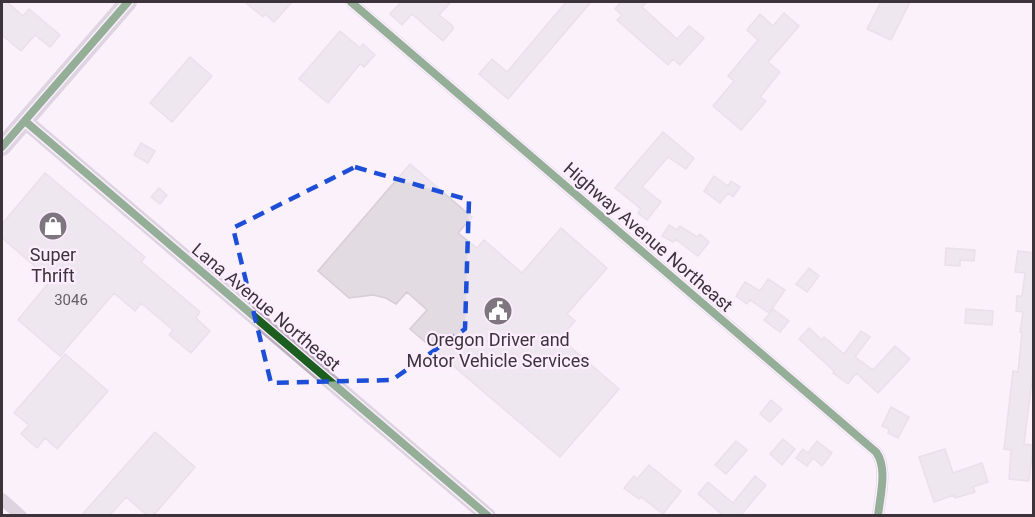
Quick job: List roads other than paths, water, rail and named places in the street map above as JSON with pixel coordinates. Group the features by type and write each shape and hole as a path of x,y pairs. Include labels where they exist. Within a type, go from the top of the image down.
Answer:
{"main road":[{"path":"2,147 128,2"}],"street":[{"name":"Highway Avenue Northeast","path":"351,2 876,452 881,458 882,466 878,516"},
{"name":"Lana Avenue Northeast","path":"25,122 488,516"},
{"path":"2,499 21,516"}],"place":[{"name":"Super Thrift","path":"53,226"},
{"name":"Oregon Driver and Motor Vehicle Services","path":"498,311"}]}
